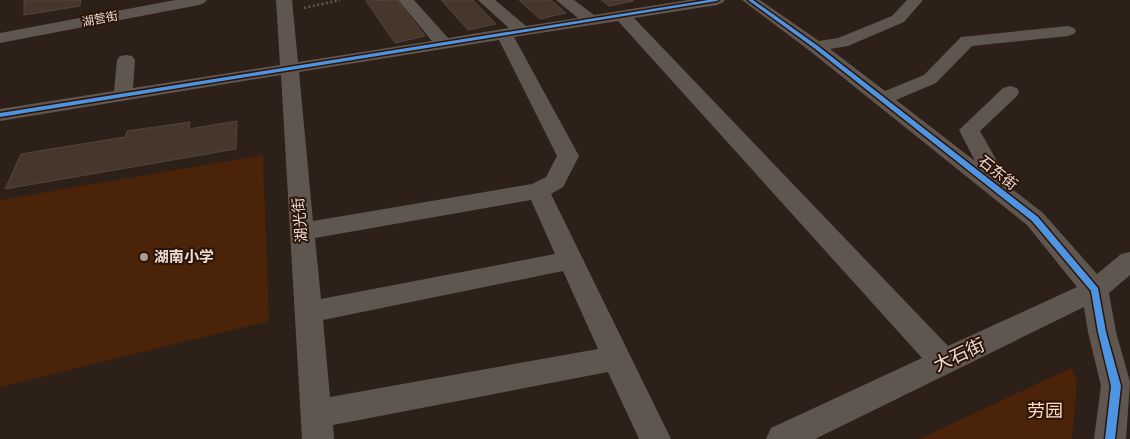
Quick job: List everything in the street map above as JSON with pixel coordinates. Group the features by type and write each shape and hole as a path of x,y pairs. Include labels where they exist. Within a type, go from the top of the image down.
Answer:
{"street":[{"name":"湖营街","path":"0,38 199,0"},
{"path":"406,0 444,44"},
{"path":"301,232 538,191 555,182 568,156 513,33 486,0"},
{"path":"564,0 591,20"},
{"path":"647,0 662,9"},
{"path":"1,117 123,95 717,0"},
{"name":"石东街","path":"750,0 808,41 1035,219 1095,290"},
{"path":"808,41 842,34 898,0"},
{"path":"808,41 842,42 898,19 915,0"},
{"name":"湖光街","path":"284,6 317,427"},
{"path":"622,15 944,362"},
{"path":"883,99 930,79 967,41 1068,31"},
{"path":"123,95 126,60"},
{"path":"976,172 987,163 969,130 1010,92"},
{"path":"538,191 655,439"},
{"path":"308,312 570,260"},
{"name":"大石街","path":"782,439 1095,290 1130,261"},
{"path":"1095,290 1102,332 1116,386 1110,439"},
{"path":"317,427 616,358"}],"path":[{"path":"284,6 340,0"}],"green space":[{"name":"湖南小学","path":"263,155 269,321 0,387 0,200"},
{"name":"劳园","path":"1071,368 1077,382 1072,439 919,439"}],"building":[{"path":"24,0 81,0 80,6 24,15"},
{"path":"397,0 425,36 395,43 366,1"},
{"path":"441,0 473,0 496,24 468,30"},
{"path":"519,0 551,0 566,13 540,19"},
{"path":"601,0 633,0 633,1 609,6"},
{"path":"237,121 236,149 5,189 21,154 125,137 127,131 190,122 189,129"}],"cycle path":[{"path":"0,115 717,0"},
{"path":"750,0 816,47 1035,219 1095,290 1102,332 1116,386 1110,439"}],"place":[{"name":"湖南小学","path":"144,257"}]}
